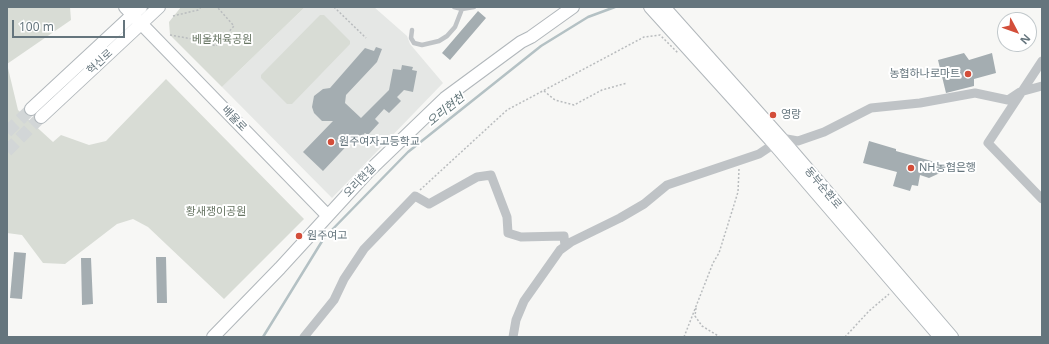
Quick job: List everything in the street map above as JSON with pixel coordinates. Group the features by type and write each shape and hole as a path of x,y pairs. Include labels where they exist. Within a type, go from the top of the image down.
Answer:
{"street":[{"name":"혁신로","path":"32,109 135,13 159,7"},
{"name":"오리현길","path":"521,42 527,34 562,7"},
{"name":"오리현길","path":"213,337 280,268 368,172 445,98 521,42 531,37 573,7"},
{"path":"650,7 689,46"},
{"path":"664,7 689,46"},
{"name":"혁신로","path":"41,117 135,13"},
{"name":"배울로","path":"135,13 327,215"},
{"name":"동부순환로","path":"689,46 777,141 952,337"},
{"path":"1042,61 1020,92 988,143 1042,198"},
{"path":"513,337 516,320 524,301 560,250 644,204 667,185 759,154 777,141 798,141 824,132 872,108 920,103 975,93 1008,100 1020,92 1042,86"},
{"name":"동부순환로","path":"777,141 897,288 940,337"},
{"path":"304,337 334,300 344,279 364,249 415,196 429,204 477,177 491,175 507,217 508,233 521,237 564,236 565,246"}],"lane":[{"path":"454,7 462,9 474,7"},
{"path":"412,30 411,38 414,43 422,45 439,41 447,36 455,27 462,9"}],"path":[{"path":"173,16 198,10 201,7"},
{"path":"170,35 198,40 216,46 234,26 216,7"},
{"path":"334,7 366,38"},
{"path":"415,196 507,110 644,37 660,36 680,55 689,46"},
{"path":"544,91 555,100 574,105 602,90 627,83"},
{"path":"684,337 713,263 720,253 738,192 739,161"},
{"path":"845,337 869,311 897,288"},
{"path":"697,304 696,316 702,326 720,337"}],"shaded area":[{"name":"원주여자고등학교","path":"305,7 374,7 407,36 410,44 443,83 332,198 222,87"}],"green space":[{"path":"7,7 70,7 71,20 7,64"},
{"name":"베울채육공원","path":"181,7 305,7 222,87 170,35 169,22"},
{"path":"320,15 324,15 350,41 350,44 292,104 287,104 261,78 261,75"},
{"name":"황새쟁이공원","path":"7,64 18,110 53,142 61,135 89,145 106,141 166,79 304,219 224,299 148,227 133,219 117,224 65,264 43,263 22,235 7,233"}],"building":[{"path":"478,11 486,18 450,60 442,53"},
{"name":"원주여자고등학교","path":"376,47 382,49 377,62 346,95 345,103 361,118 389,90 393,69 401,70 402,65 413,67 412,70 417,71 413,92 404,90 397,97 401,101 389,113 384,109 375,119 379,123 368,135 365,133 358,140 355,137 323,171 303,152 333,121 322,121 314,113 312,107 314,96 323,89 330,88 365,48 374,51"},
{"name":"농협하나로마트","path":"964,53 969,60 992,53 996,73 974,79 974,86 946,93 938,60"},
{"name":"NH농협은행","path":"869,141 896,149 896,151 942,164 940,173 929,178 920,175 918,186 912,185 910,191 893,186 897,172 863,163"},
{"path":"14,252 26,253 22,299 10,298"},
{"path":"156,257 166,257 167,303 157,303"},
{"path":"81,258 91,258 93,304 82,305"}],"waterway":[{"name":"오리현천","path":"263,337 324,238 408,152 541,46 588,17 615,7"}],"tunnel":[{"path":"7,132 31,109"},
{"path":"7,151 41,117"}],"place":[{"name":"농협하나로마트","path":"968,74"},
{"name":"영랑","path":"773,115"},
{"name":"원주여자고등학교","path":"331,142"},
{"name":"NH농협은행","path":"911,168"},
{"name":"원주여고","path":"299,236"}]}
